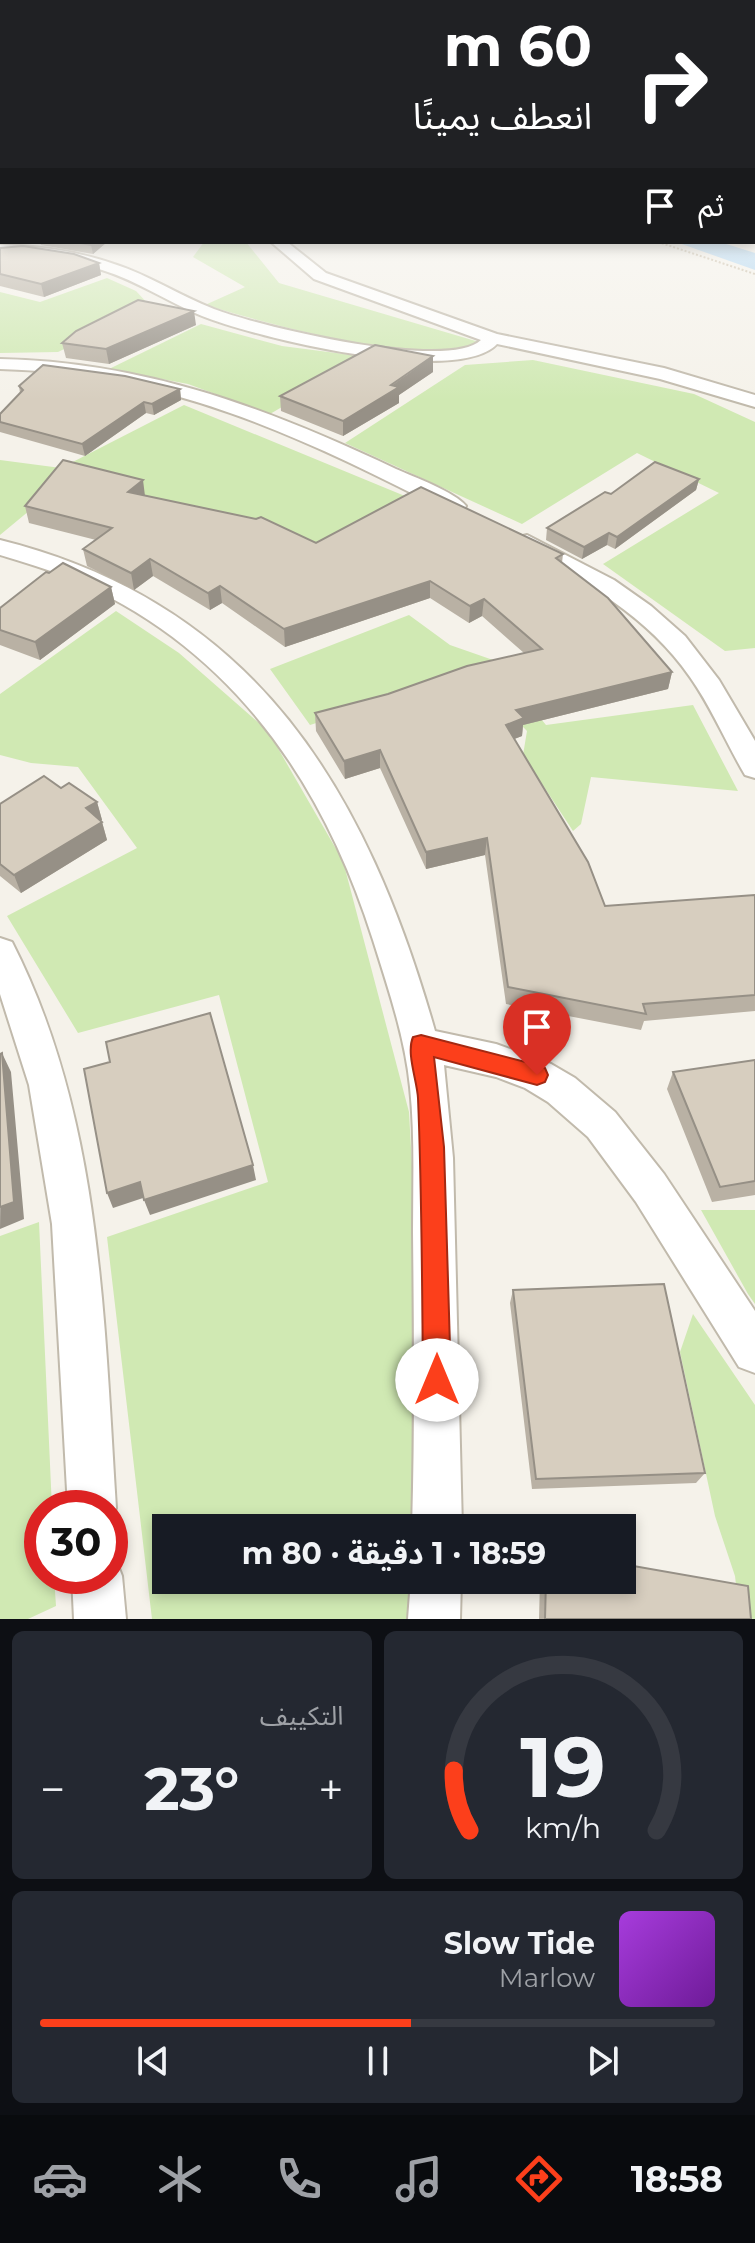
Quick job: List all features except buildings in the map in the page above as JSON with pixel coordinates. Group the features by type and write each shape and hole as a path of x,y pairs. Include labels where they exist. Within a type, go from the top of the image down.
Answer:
{"street":[{"path":"286,249 314,273 344,288 493,338 664,374 755,401"},
{"path":"0,250 64,254 100,264 142,279 208,313 318,342 395,352 460,355 473,353 493,338"},
{"path":"0,364 83,367 190,392 361,461 478,517"},
{"path":"503,530 566,562 624,598 677,643 721,707 755,768"},
{"path":"0,547 72,568 136,601 239,676 262,700 311,768 372,884 421,1044 429,1086 437,1514"},
{"path":"0,952 40,1053 70,1202 91,1490"},
{"path":"421,1044 537,1075 573,1097 602,1123 632,1160 755,1351"},
{"path":"98,1594 100,1619"},
{"path":"434,1619 435,1594"}],"path":[{"path":"678,249 755,274"}],"green space":[{"path":"199,249 251,249 279,283 479,342 457,350 387,348 345,341 205,305 245,287 193,257"},
{"path":"107,278 136,291 151,307 58,352 0,353 0,292 40,302"},
{"path":"201,324 282,346 367,357 270,414 188,384 109,369"},
{"path":"533,360 694,394 755,422 755,648 725,651 603,564 719,493 637,453 522,524 345,443 465,365"},
{"path":"184,405 417,501 316,554 76,472 0,535 0,460 61,468"},
{"path":"116,611 179,653 268,731 343,861 409,1112 420,1310 414,1514 152,1514 152,1594 412,1594 411,1619 152,1619 107,1237 268,1182 219,995 78,1033 7,916 137,848 78,767 31,763 0,755 0,694"},
{"path":"409,615 450,645 493,660 546,725 693,705 738,791 591,777 581,824 573,831 523,755 527,731 471,674 310,725 270,669"},
{"path":"701,1210 755,1210 755,1304 748,1294"},
{"path":"39,1222 51,1490 24,1490 24,1594 55,1594 56,1606 28,1619 0,1619 0,1236"},
{"path":"693,1314 755,1405 755,1619 740,1619 735,1576 715,1516 680,1352"}],"water":[{"path":"694,249 741,249 755,253 755,270"}],"route":[{"path":"437,1380 432,1147 429,1086 421,1044 537,1075"}]}
